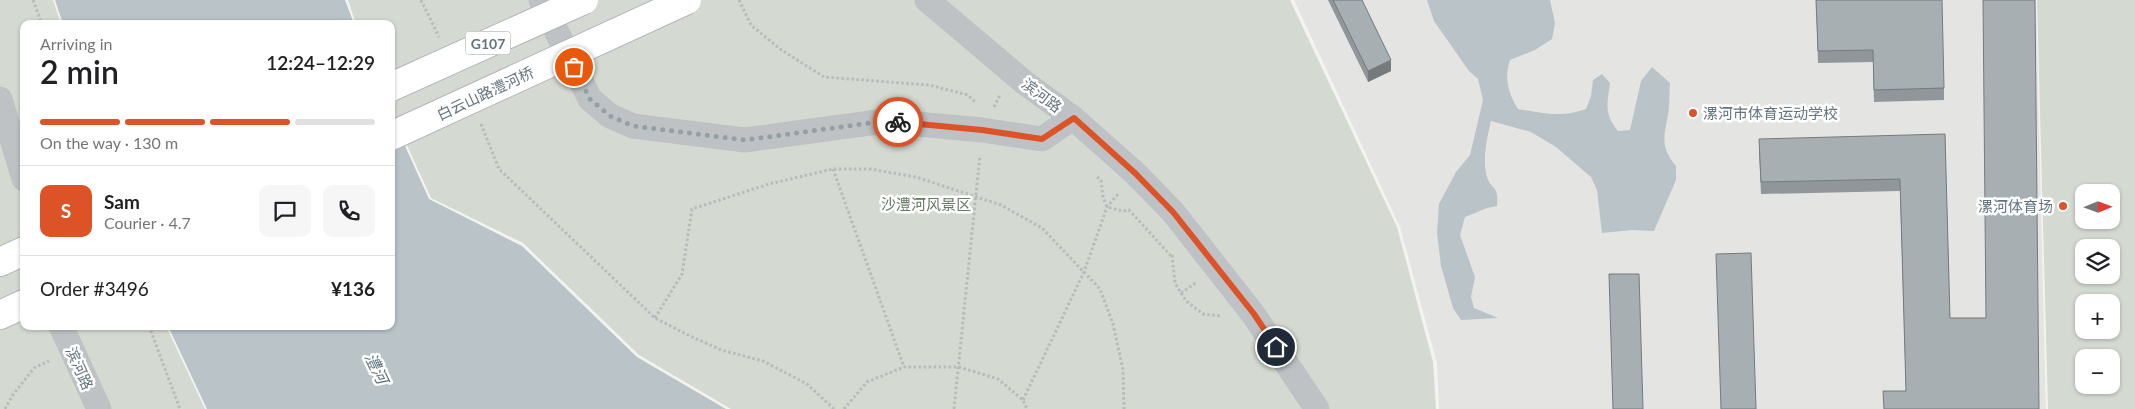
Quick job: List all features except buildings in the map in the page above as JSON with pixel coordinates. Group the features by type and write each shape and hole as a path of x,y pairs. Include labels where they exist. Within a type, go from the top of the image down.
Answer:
{"highway":[{"name":"G107","path":"395,85 584,0"},
{"name":"白云山路澧河桥","path":"395,134 687,0"},
{"path":"0,262 20,253"},
{"path":"0,315 20,306"}],"street":[{"path":"541,0 590,99 610,116 633,126 745,140 885,121 982,130 1042,139 1074,118"},
{"name":"滨河路","path":"927,0 1012,72 1074,118 1135,173 1183,226 1254,314 1317,409"},
{"path":"0,99 20,166"},
{"name":"滨河路","path":"64,330 99,409"}],"path":[{"path":"34,0 41,20"},
{"path":"421,0 441,40"},
{"path":"954,409 982,130 1012,72"},
{"path":"478,118 499,169 656,318 721,350 763,361 806,384 834,409"},
{"path":"656,318 682,274 692,209 769,184 833,168 870,169 916,177 1001,205 1042,228 1100,289 1113,324 1123,370 1124,409"},
{"path":"833,168 904,367"},
{"path":"1023,400 1084,272 1107,207 1135,173"},
{"path":"1183,226 1172,243 1172,266 1175,284 1186,301 1203,314 1232,317 1254,314"},
{"path":"150,330 180,409"},
{"path":"5,409 12,396 34,368 72,350"},
{"path":"844,409 867,382 904,367 959,367 998,379 1023,400 1028,409"}],"shaded area":[{"name":"漯河市体育运动学校","path":"1294,0 2036,0 2046,409 1439,409 1437,363 1400,227"}],"green space":[{"path":"0,0 53,0 60,20 20,20 20,330 168,330 205,409 0,409"},
{"name":"沙澧河风景区","path":"348,0 1290,0 1397,227 1433,362 1436,409 731,409 639,355 523,243 431,198 395,119 395,20 355,20"},
{"name":"漯河体育场","path":"2037,0 2135,0 2135,409 2048,409"}],"water":[{"path":"55,0 345,0 352,20 62,20"},
{"path":"1427,0 1550,0 1555,23 1552,39 1535,50 1510,60 1507,79 1512,97 1518,109 1560,114 1586,109 1591,96 1593,80 1602,74 1610,83 1608,108 1610,119 1618,131 1630,130 1641,81 1652,67 1670,83 1664,142 1667,153 1676,166 1676,180 1654,231 1632,230 1602,233 1597,190 1591,177 1556,147 1531,132 1491,121 1485,163 1487,177 1497,194 1497,206 1465,217 1460,235 1475,277 1471,297 1474,308 1498,318 1461,320 1453,308 1441,266 1437,233 1439,204 1456,172 1470,155 1483,100 1478,79 1469,71 1434,21"},
{"name":"澧河","path":"395,124 429,199 522,246 637,357 726,409 207,409 170,330 395,330"}],"way so far":[{"path":"574,67 590,99 610,116 633,126 745,140 885,121 898,122"}],"place":[{"name":"漯河市体育运动学校","path":"1693,113"},
{"name":"漯河体育场","path":"2063,206"}],"route":[{"path":"898,122 982,130 1042,139 1074,118 1135,173 1173,212 1254,314 1276,347"}]}
